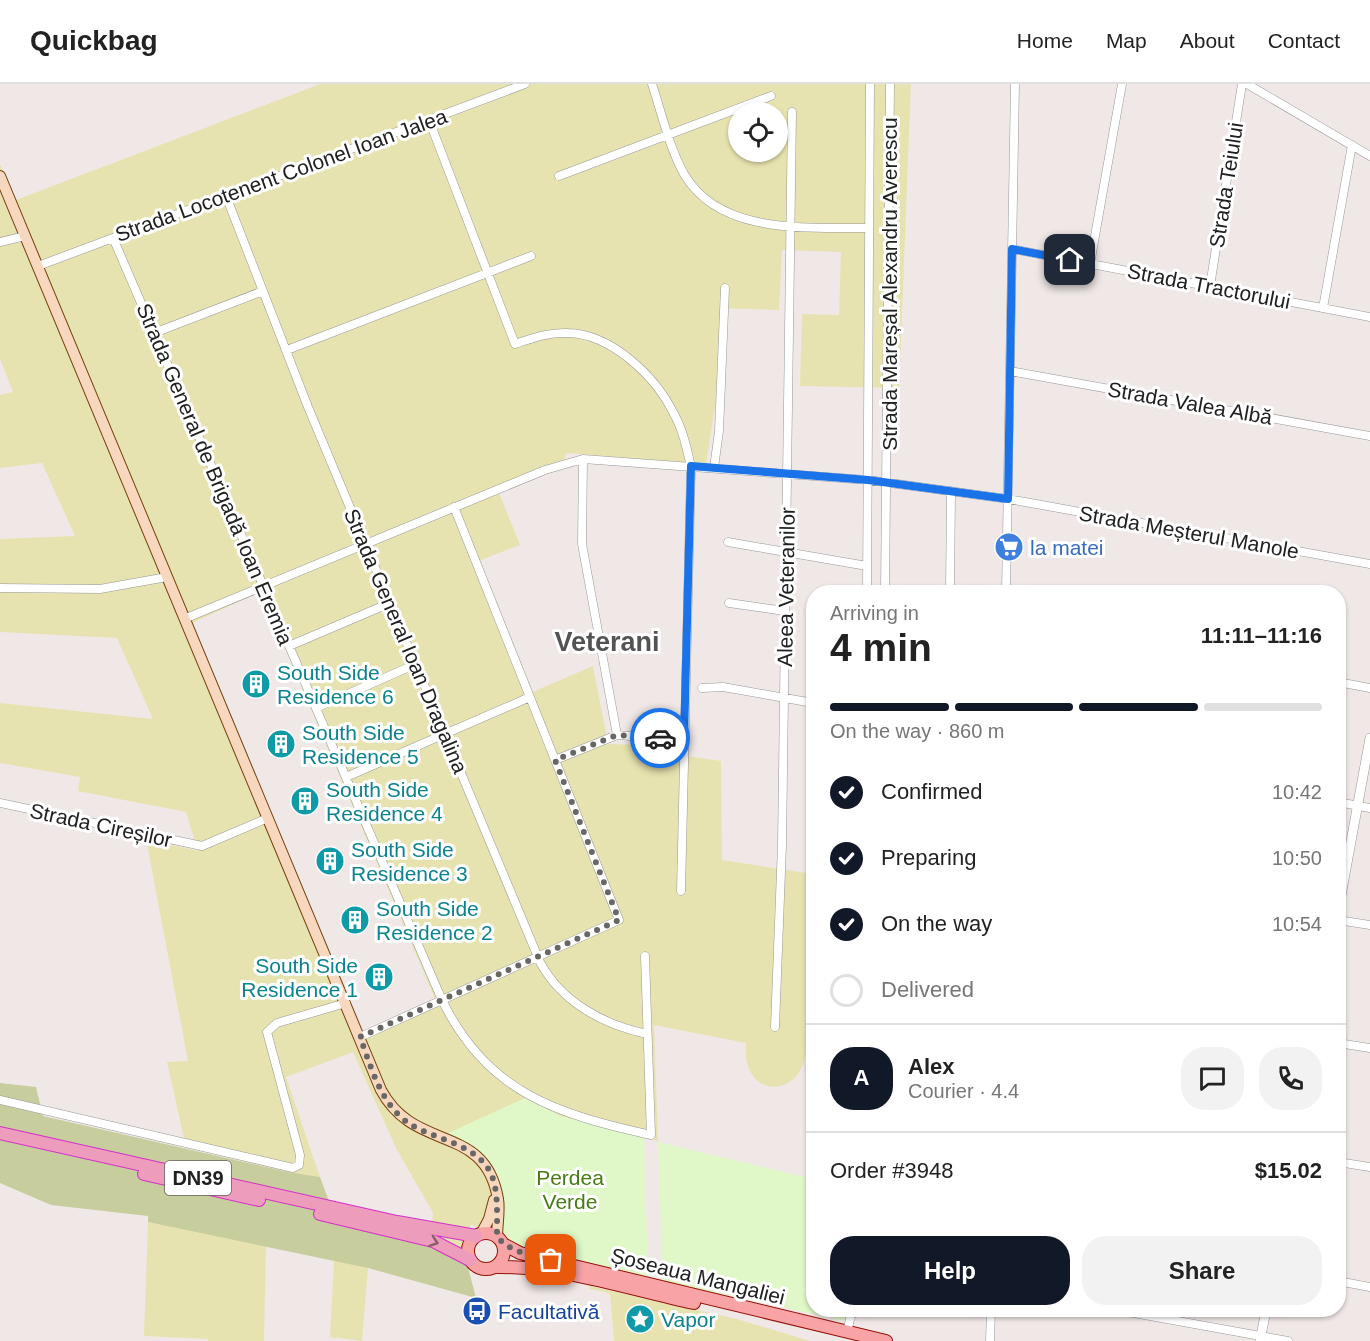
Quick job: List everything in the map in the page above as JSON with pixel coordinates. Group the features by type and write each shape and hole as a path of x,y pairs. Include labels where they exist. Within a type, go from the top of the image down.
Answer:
{"highway":[{"name":"DN39","path":"0,1133 397,1222 478,1235"},
{"name":"DN39","path":"0,1141 413,1236 441,1244 470,1260"}],"main road":[{"path":"0,176 389,1104 410,1125 475,1153 491,1174 497,1195 500,1240 504,1254 496,1267"},
{"path":"470,1260 469,1246 489,1219 497,1195"},
{"name":"DN39","path":"478,1235 500,1240"},
{"name":"Șoseaua Mangaliei","path":"500,1240 520,1253 886,1341"},
{"name":"DN39","path":"470,1260 482,1269 496,1267"},
{"name":"Șoseaua Mangaliei","path":"496,1267 524,1267 558,1272 859,1341"}],"street":[{"name":"Strada Locotenent Colonel Ioan Jalea","path":"38,266 525,84"},
{"path":"652,84 685,176 709,201 742,218 791,227 869,228"},
{"name":"Strada Mareșal Alexandru Averescu","path":"867,585 870,84"},
{"name":"Strada Mareșal Alexandru Averescu","path":"885,585 890,84"},
{"path":"1006,585 1015,84"},
{"path":"1090,264 1122,84"},
{"name":"Strada Teiului","path":"1210,286 1242,84"},
{"path":"1247,84 1370,156"},
{"path":"559,176 771,96"},
{"name":"Aleea Veteranilor","path":"775,1027 784,698 792,112"},
{"path":"429,120 515,344 544,334 570,333 596,339 621,353 649,377 674,412 691,466 681,891"},
{"path":"1323,308 1352,145"},
{"name":"Strada General Ioan Dragalina","path":"226,196 390,603 538,957 550,979 575,1003 605,1020 647,1034"},
{"path":"0,242 25,236"},
{"name":"Strada General de Brigadă Ioan Eremia","path":"113,238 452,1020 476,1053 493,1071 528,1095 563,1113 651,1135 647,1034"},
{"name":"Strada Tractorului","path":"1012,249 1370,317"},
{"path":"287,350 531,256"},
{"path":"714,468 719,430 725,288"},
{"path":"154,333 263,291"},
{"name":"Strada Valea Albă","path":"1010,371 1370,436"},
{"path":"583,459 582,543 617,735"},
{"name":"Strada Meșterul Manole","path":"184,619 454,507 552,468 583,459 887,482 1008,499 1370,564"},
{"path":"950,585 951,491"},
{"path":"360,1037 619,920 454,507"},
{"path":"728,542 867,566"},
{"path":"0,588 100,589 167,577"},
{"path":"290,646 390,603"},
{"path":"729,603 785,611"},
{"path":"316,708 416,664"},
{"path":"1346,684 1370,688"},
{"path":"702,688 723,687 806,702"},
{"path":"346,777 530,697"},
{"path":"555,760 617,735 684,740"},
{"path":"1346,867 1370,738"},
{"name":"Strada Cireșilor","path":"0,803 202,846 268,818"},
{"path":"1346,804 1370,808"},
{"path":"1346,922 1370,926"},
{"path":"645,956 647,1034"},
{"path":"0,1100 293,1168 299,1165 300,1155 267,1032 277,1023 346,1003"},
{"path":"1346,1044 1370,1048"},
{"path":"1346,1163 1370,1167"},
{"path":"1346,1282 1370,1287"},
{"path":"847,1332 851,1317"},
{"path":"990,1341 991,1317"},
{"path":"1152,1317 1260,1339 1288,1341"},
{"path":"1260,1339 1265,1317"}],"shaded area":[{"path":"320,84 911,84 899,388 800,386 802,314 839,315 841,252 782,250 779,310 720,308 717,393 706,464 566,453 562,468 499,493 520,545 478,561 530,693 593,666 608,744 673,746 673,754 721,761 722,860 806,873 806,1050 802,1066 795,1078 784,1085 773,1087 762,1083 752,1075 747,1062 746,1043 654,1025 658,1141 560,1116 525,1098 470,1146 489,1163 501,1185 503,1236 471,1225 463,1242 466,1260 430,1248 433,1213 396,1148 353,1052 286,1077 320,1177 288,1172 186,1147 167,1062 188,1061 146,839 198,851 186,812 78,791 80,777 0,763 0,703 153,719 117,638 0,632 0,539 75,536 42,463 0,468 0,395 13,392 0,359 0,164 16,200","holes":["261,592 435,999 364,1035 192,623"]},
{"path":"148,1222 266,1245 264,1341 208,1341 208,1339 144,1336"},
{"path":"334,1260 368,1268 362,1341 330,1337"},
{"path":"590,1286 737,1319 810,1341 614,1341 610,1293 589,1289"}],"green space":[{"path":"0,1083 36,1087 43,1116 288,1172 320,1177 330,1204 431,1222 430,1248 466,1260 476,1298 368,1268 148,1222 148,1216 51,1205 0,1183"},
{"name":"Perdea Verde","path":"525,1098 560,1116 644,1138 648,1277 518,1245 503,1236 501,1224 503,1203 499,1178 493,1168 477,1152 444,1135"},
{"name":"Perdea Verde","path":"658,1142 806,1177 806,1312 663,1281"},
{"name":"Perdea Verde","path":"827,1317 845,1317 845,1321"}],"way so far":[{"path":"551,1260 520,1253 503,1244 497,1237 498,1201 494,1182 487,1166 475,1153 456,1143 421,1131 400,1117 381,1090 360,1037 619,920 555,760 617,735 660,738"}],"place":[{"name":"la matei","path":"1009,547"},
{"name":"South Side Residence 6","path":"256,684"},
{"name":"South Side Residence 5","path":"281,744"},
{"name":"South Side Residence 4","path":"305,801"},
{"name":"South Side Residence 3","path":"330,861"},
{"name":"South Side Residence 2","path":"355,920"},
{"name":"South Side Residence 1","path":"379,977"},
{"name":"Facultativă","path":"477,1311"},
{"name":"Vapor","path":"640,1319"}],"district":[{"name":"Veterani","path":"607,642"}],"route":[{"path":"660,738 684,740 691,466 868,480 1008,499 1012,249 1070,260"}]}
